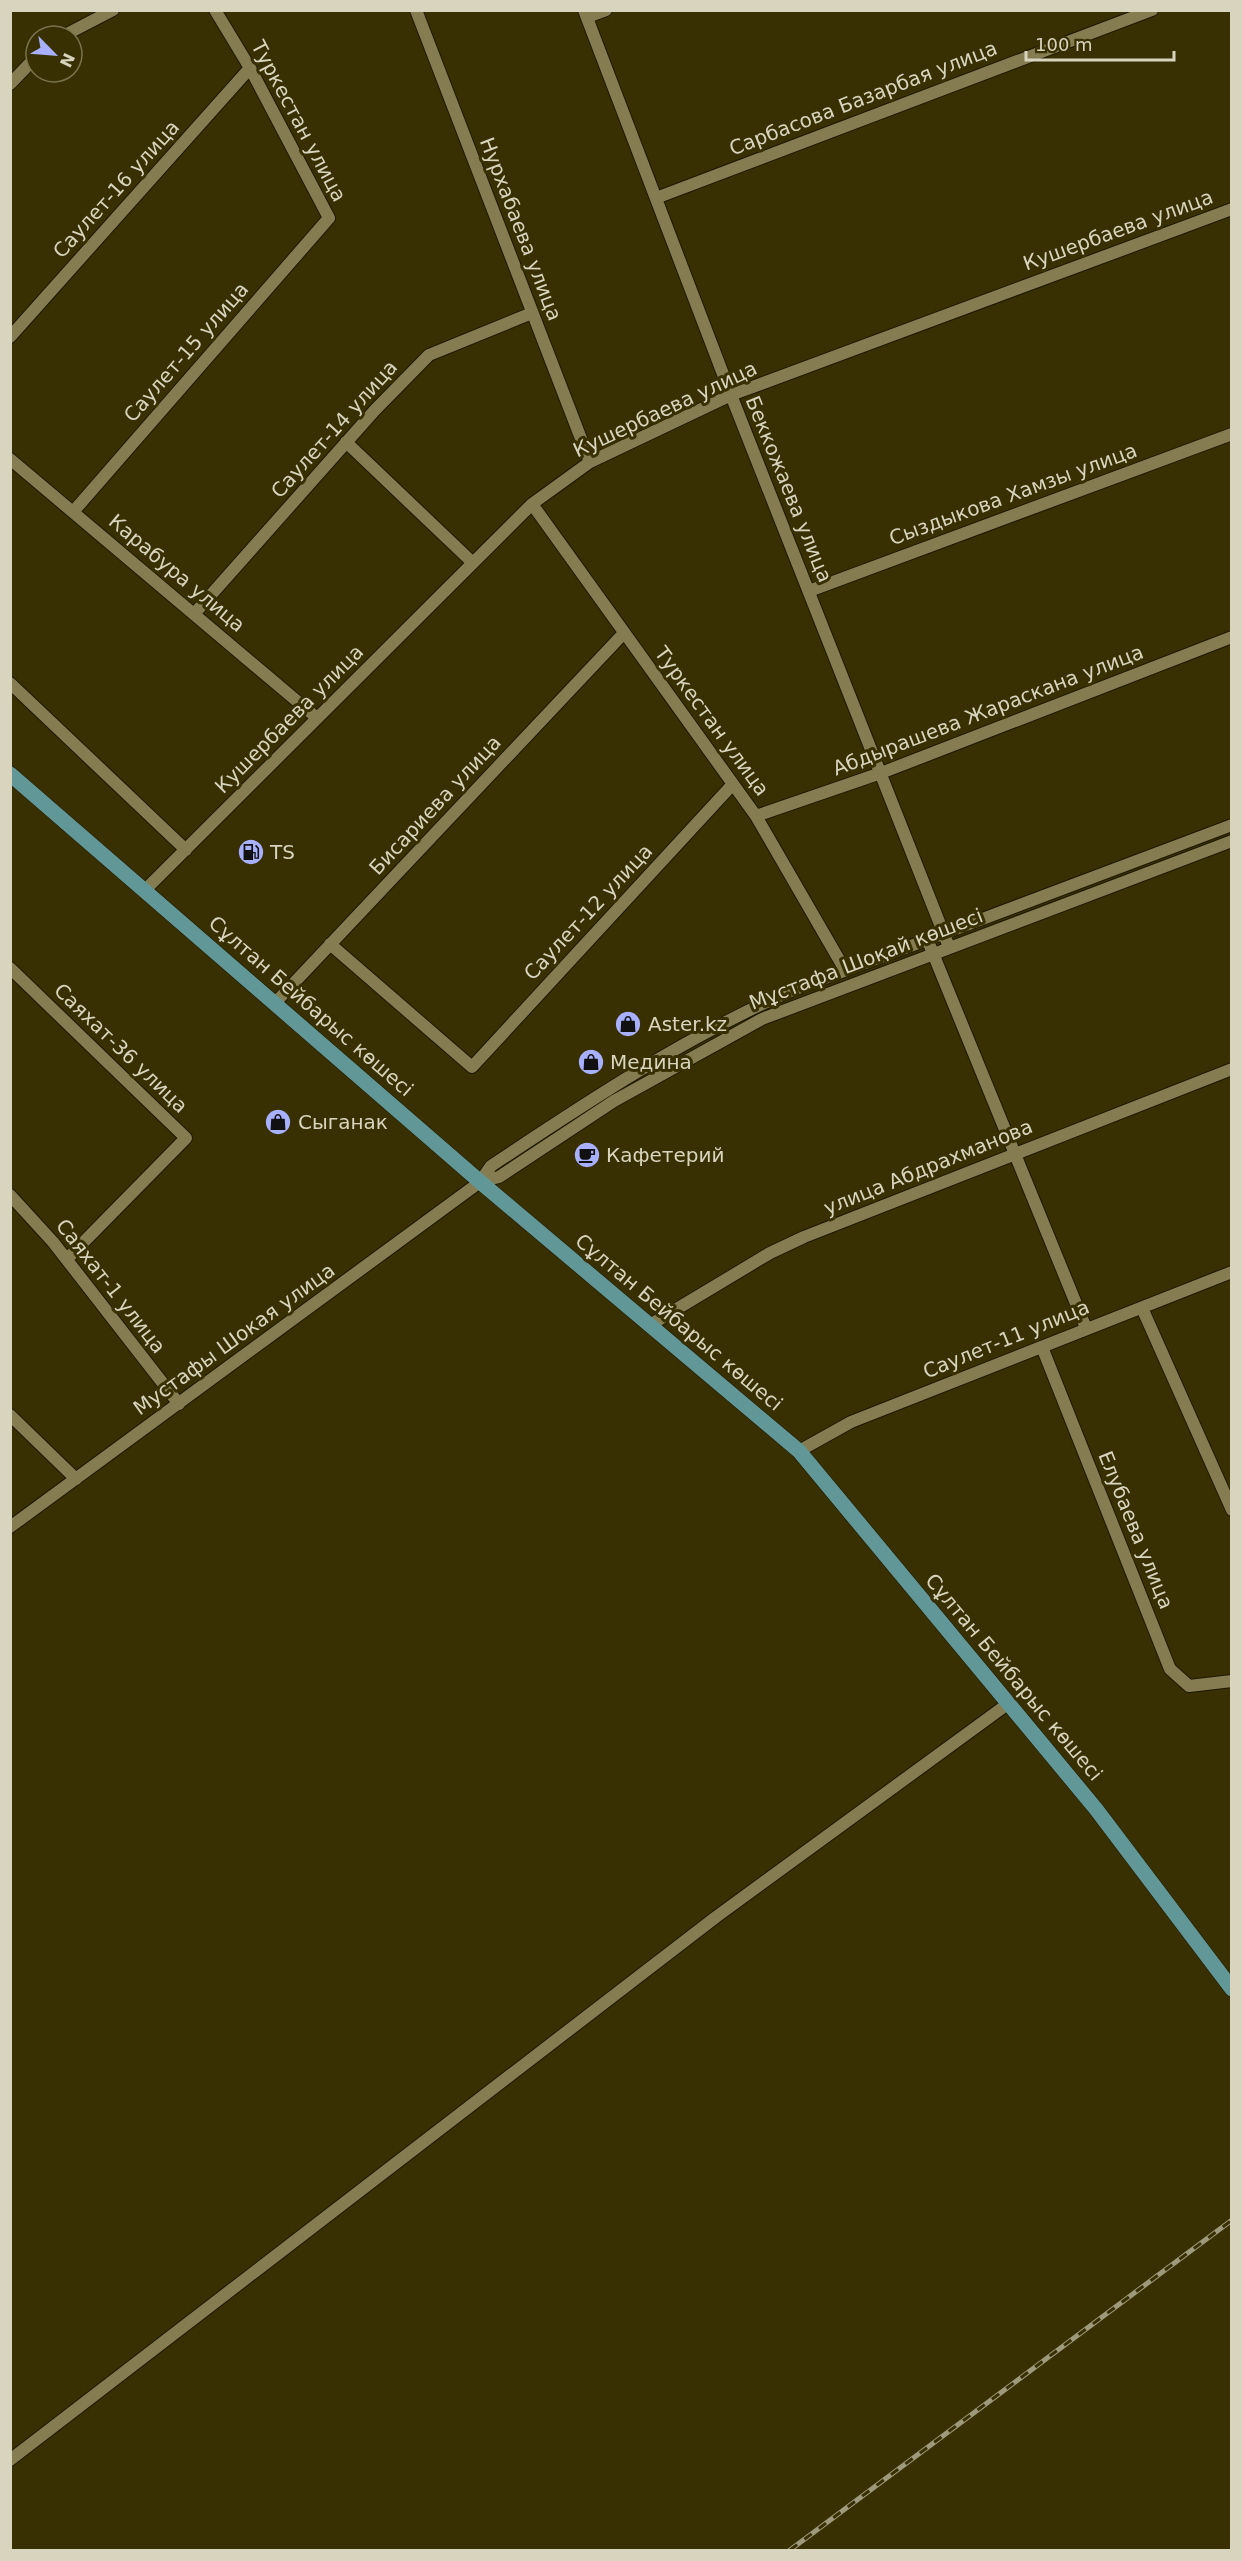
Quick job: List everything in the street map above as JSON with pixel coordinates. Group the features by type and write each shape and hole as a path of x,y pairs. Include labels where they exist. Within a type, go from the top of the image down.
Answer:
{"main road":[{"name":"Сұлтан Бейбарыс көшесі","path":"10,774 146,889 480,1182 799,1450 1096,1809 1232,1989"}],"street":[{"path":"84,25 113,10"},
{"name":"Туркестан улица","path":"215,10 250,68 329,218"},
{"name":"Нурхабаева улица","path":"416,10 590,462"},
{"path":"586,14 606,10"},
{"name":"Сарбасова Базарбая улица","path":"656,198 1152,10"},
{"name":"Беккожаева улица","path":"586,14 731,395 949,946"},
{"name":"Саулет-16 улица","path":"10,337 250,68"},
{"path":"10,84 24,69"},
{"name":"Кушербаева улица","path":"146,889 532,504 590,462 731,395 1232,209"},
{"name":"Саулет-15 улица","path":"73,512 329,218"},
{"name":"Саулет-14 улица","path":"194,614 346,442 429,355 532,313"},
{"name":"Сыздыкова Хамзы улица","path":"809,591 1232,434"},
{"path":"346,442 473,562"},
{"name":"Карабура улица","path":"10,459 317,718"},
{"name":"Туркестан улица","path":"532,504 756,816 845,970"},
{"name":"Бисариева улица","path":"275,1003 624,633"},
{"name":"Абдырашева Жараскана улица","path":"756,816 881,773 1232,637"},
{"path":"10,683 186,850"},
{"name":"Саулет-12 улица","path":"330,944 472,1067 733,784"},
{"name":"Мұстафа Шоқай көшесі","path":"480,1182 491,1166 607,1089 756,1006 845,970 1232,825"},
{"name":"Мұстафа Шоқай көшесі","path":"480,1182 499,1177 614,1101 762,1019 949,946 1232,841"},
{"path":"928,939 1012,1154 1086,1328"},
{"name":"Саяхат-36 улица","path":"10,968 186,1138 67,1259"},
{"name":"улица Абдрахманова","path":"650,1325 770,1252 1012,1154 1232,1069"},
{"name":"Мустафы Шокая улица","path":"10,1527 480,1182"},
{"name":"Саяхат-1 улица","path":"10,1195 67,1259 178,1404"},
{"name":"Саулет-11 улица","path":"799,1450 851,1422 1232,1272"},
{"path":"1142,1308 1232,1510"},
{"name":"Елубаева улица","path":"1042,1347 1170,1669 1189,1686 1229,1682"},
{"path":"10,1415 76,1479"},
{"path":"10,2460 716,1917 1009,1703"}],"railway":[{"path":"790,2550 1232,2220"}],"place":[{"name":"TS","path":"251,852"},
{"name":"Aster.kz","path":"628,1024"},
{"name":"Медина","path":"591,1062"},
{"name":"Сыганак","path":"278,1122"},
{"name":"Кафетерий","path":"587,1155"}]}
